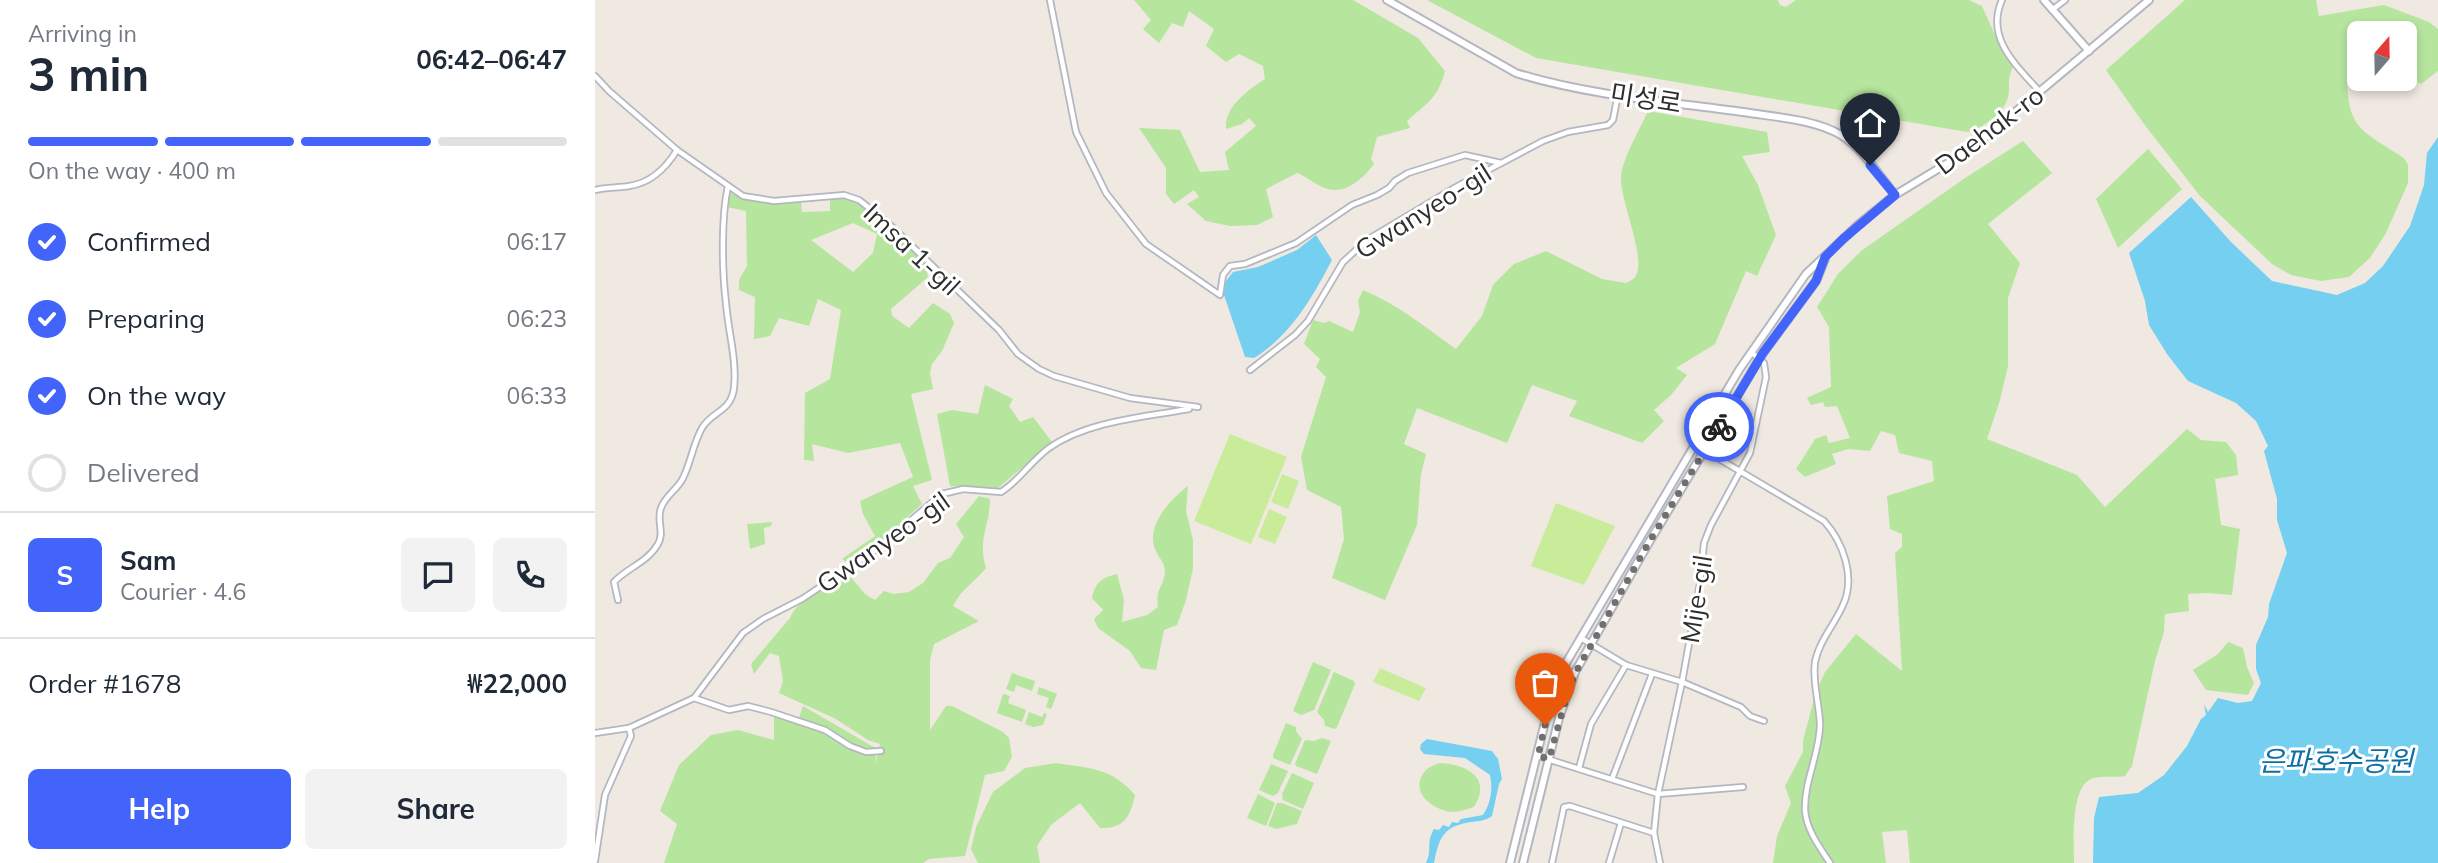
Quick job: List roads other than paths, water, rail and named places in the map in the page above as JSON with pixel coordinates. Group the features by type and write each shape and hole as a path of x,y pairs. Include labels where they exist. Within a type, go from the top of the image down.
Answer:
{"street":[{"path":"1050,0 1076,132 1106,193 1146,244 1220,295 1223,275 1230,267 1245,264 1296,243 1352,205 1377,195 1408,173 1465,155 1501,163"},
{"name":"미성로","path":"1387,0 1516,72 1535,79 1761,115 1830,129 1854,146 1895,195"},
{"path":"2002,0 1995,24 1999,38 2008,53 2041,92"},
{"path":"2044,0 2089,51"},
{"path":"2052,10 2065,0"},
{"name":"Daehak-ro","path":"1510,863 1557,683 1750,351 1806,274 1895,195 1971,149 2149,0"},
{"name":"Imsa 1-gil","path":"595,76 677,149 743,196 766,201 852,195 888,223 999,330 1028,362 1055,376 1130,398 1198,407"},
{"name":"Gwanyeo-gil","path":"1249,370 1295,335 1308,321 1343,262 1367,240 1543,141 1568,132 1608,125 1613,120 1618,94"},
{"path":"595,190 630,186 646,181 666,168 677,149"},
{"path":"618,600 614,582 620,575 635,568 659,544 661,506 683,479 703,425 730,402 734,390 734,355 726,304 723,206 727,186"},
{"name":"Daehak-ro","path":"1523,863 1569,688 1648,544 1759,358 1816,281 1825,257"},
{"path":"1750,351 1759,358"},
{"name":"Mije-gil","path":"1660,863 1654,833 1658,794 1682,682 1700,583 1704,543 1752,444 1766,377 1764,363 1759,358"},
{"name":"Gwanyeo-gil","path":"595,733 629,728 694,698 743,632 802,599 877,549 942,494 963,489 1001,492 1050,447 1073,436 1114,424 1198,407"},
{"path":"1694,444 1824,521 1834,532 1844,555 1849,576 1845,603 1827,632 1815,663 1819,736 1807,790 1805,813 1817,843 1830,863"},
{"path":"1581,638 1626,665 1682,682 1764,721"},
{"path":"1579,769 1591,724 1626,665"},
{"path":"1612,779 1652,674"},
{"path":"694,698 729,710 748,706 771,712 825,730 850,746 866,752 881,751"},
{"path":"595,861 605,795 631,736 629,728"},
{"path":"1538,756 1658,794 1743,787"},
{"path":"1552,863 1564,807 1570,806 1654,833"},
{"path":"595,818 602,814"},
{"path":"1609,863 1621,823"}],"water":[{"name":"은파호수공원","path":"2438,137 2438,863 2093,863 2094,818 2099,797 2138,793 2164,775 2187,746 2201,719 2206,715 2204,704 2208,712 2218,698 2238,703 2252,701 2261,683 2256,669 2256,645 2268,617 2269,604 2287,553 2277,520 2277,499 2264,451 2268,446 2256,421 2236,403 2188,381 2167,354 2149,325 2145,301 2129,253 2191,197 2231,242 2272,281 2337,295 2365,283 2383,266 2410,226 2424,185 2427,153"},
{"path":"1316,235 1332,260 1317,288 1290,327 1279,338 1254,358 1245,357 1223,292 1226,281 1233,272 1258,267 1297,250"},
{"path":"1427,739 1492,751 1498,759 1502,779 1492,816 1448,830 1438,847 1434,863 1426,863 1434,829 1439,830 1443,825 1449,827 1452,822 1458,823 1461,819 1483,815 1490,801 1491,785 1490,775 1465,758 1424,754 1420,749 1421,744"}]}
